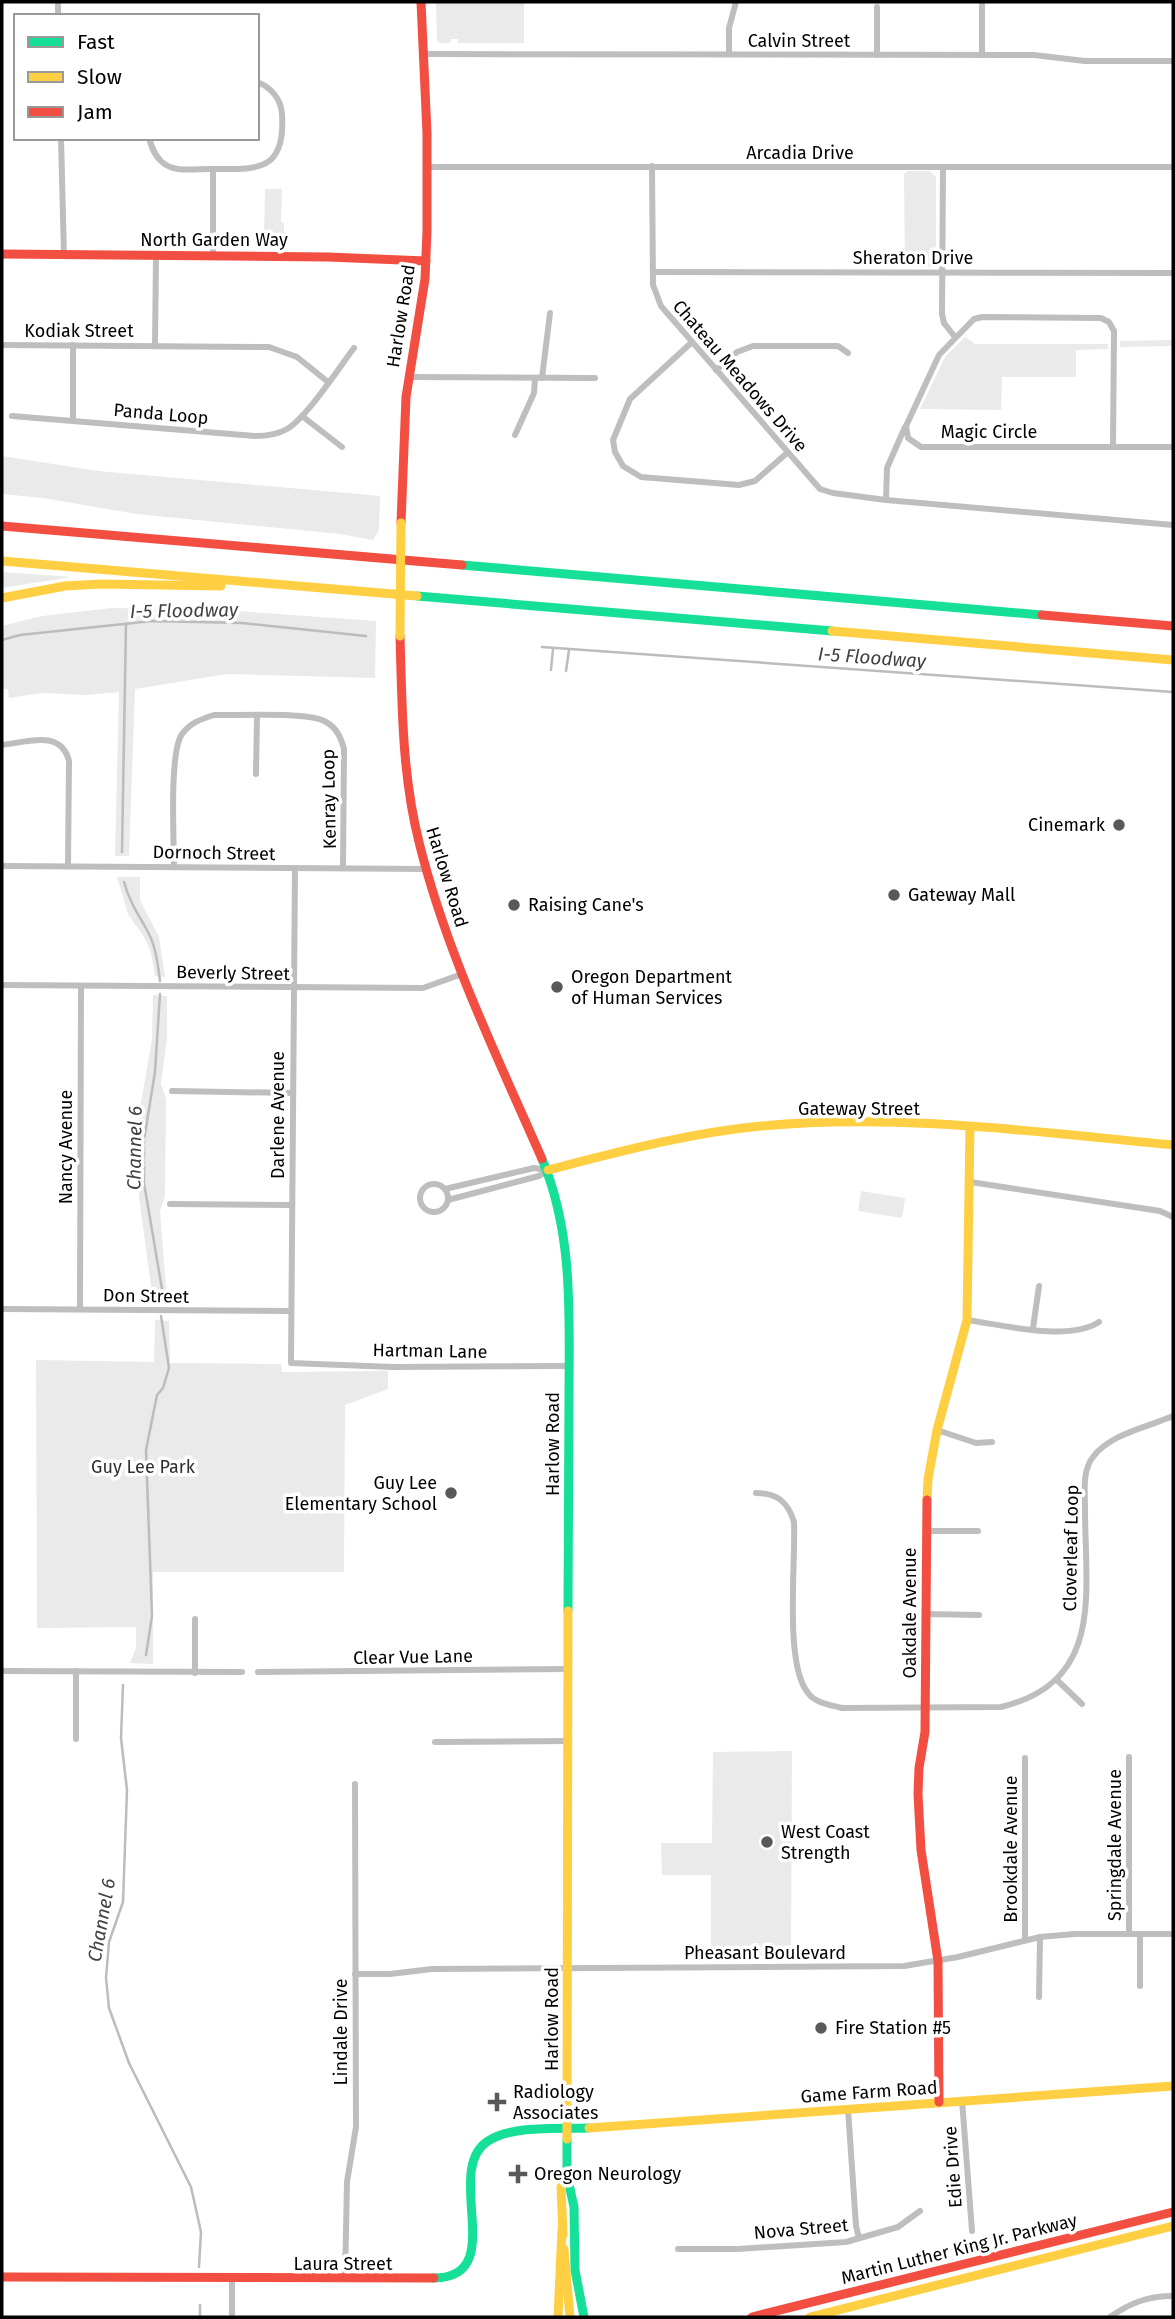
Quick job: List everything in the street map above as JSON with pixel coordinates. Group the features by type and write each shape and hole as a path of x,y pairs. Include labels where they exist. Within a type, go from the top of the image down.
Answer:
{"main road":[{"name":"Harlow Road","path":"422,2 427,167 426,261 424,289 408,377 402,439 402,710 406,768 414,818 427,869 462,974 548,1170 560,1213 566,1253 569,1366 567,2175"},
{"name":"North Garden Way","path":"2,254 328,257 426,261"},
{"path":"2,525 1173,626"},
{"path":"2,561 1173,660"},
{"path":"2,597 65,586 101,584 331,588"},
{"name":"Gateway Street","path":"548,1170 676,1139 761,1126 857,1121 970,1127 1173,1145"},
{"name":"Oakdale Avenue","path":"939,2102 938,1961 921,1850 918,1794 926,1708 926,1531 928,1479 937,1430 967,1320 970,1127"},
{"name":"Game Farm Road","path":"567,2129 1173,2086"},
{"name":"Laura Street","path":"2,2277 448,2278 461,2271 469,2260 472,2243 471,2165 476,2151 485,2141 506,2132 567,2129"},
{"path":"567,2175 561,2187 570,2317"},
{"path":"567,2175 572,2187 574,2264 584,2317"},
{"name":"Martin Luther King Jr. Parkway","path":"752,2317 1173,2212"},
{"name":"Martin Luther King Jr. Parkway","path":"810,2317 1173,2226"},
{"path":"558,2317 562,2230"}],"street":[{"path":"729,54 729,28 736,2"},
{"path":"982,2 982,55"},
{"path":"877,7 877,55"},
{"name":"Calvin Street","path":"424,54 982,55 1046,56 1085,61 1173,61"},
{"path":"150,140 156,156 167,165 180,169 260,167 271,160 279,149 282,138 280,105 272,91 259,83"},
{"path":"61,140 64,255"},
{"name":"Chateau Meadows Drive","path":"652,166 653,272 658,301 691,343 820,489 886,500 1173,525"},
{"name":"Arcadia Drive","path":"427,167 1173,167"},
{"path":"943,167 942,317 955,337"},
{"path":"213,169 213,256"},
{"name":"Kodiak Street","path":"155,346 156,256"},
{"name":"Sheraton Drive","path":"653,272 1173,272"},
{"path":"515,435 534,393 550,313"},
{"path":"886,500 887,468 937,357 974,319 982,317 1098,317 1109,322 1114,336 1113,446"},
{"path":"691,343 630,399 613,440 622,466 641,477 739,485 752,482 787,453"},
{"name":"Kodiak Street","path":"2,345 269,347 297,357 328,382"},
{"path":"73,345 73,421"},
{"path":"716,370 737,352 753,346 838,346 848,353"},
{"name":"Panda Loop","path":"12,416 263,436 285,430 302,416 354,348"},
{"path":"408,377 595,378"},
{"path":"302,416 342,447"},
{"name":"Magic Circle","path":"906,426 908,438 921,447 1173,447"},
{"name":"Kenray Loop","path":"174,866 175,756 181,735 191,725 214,715 317,718 326,722 342,738 343,868"},
{"path":"257,716 257,774"},
{"path":"2,745 49,740 63,746 67,753 68,866"},
{"name":"Dornoch Street","path":"2,866 427,869"},
{"name":"Darlene Avenue","path":"291,1363 295,868"},
{"name":"Beverly Street","path":"2,985 424,988 462,974"},
{"name":"Nancy Avenue","path":"80,1309 81,986"},
{"path":"172,1091 292,1093"},
{"name":"Gateway Street","path":"445,1189 534,1168 548,1170"},
{"name":"Gateway Street","path":"448,1200 539,1176 548,1170"},
{"path":"970,1182 1160,1211 1173,1217"},
{"path":"430,1184 445,1189 448,1200 442,1209 432,1212 422,1206 422,1190 430,1184"},
{"path":"170,1204 292,1205"},
{"path":"1033,1328 1039,1286"},
{"name":"Don Street","path":"2,1309 291,1311"},
{"path":"967,1320 1063,1331 1088,1329 1099,1322"},
{"name":"Hartman Lane","path":"291,1363 393,1367 569,1366"},
{"name":"Cloverleaf Loop","path":"756,1493 768,1493 780,1498 791,1510 794,1522 794,1654 799,1676 808,1695 825,1704 842,1708 1001,1707 1031,1698 1057,1680 1072,1660 1083,1627 1085,1484 1092,1457 1113,1440 1173,1418"},
{"path":"937,1430 976,1443 992,1442"},
{"path":"926,1531 978,1531"},
{"path":"926,1614 979,1615"},
{"path":"195,1619 195,1673"},
{"name":"Clear Vue Lane","path":"258,1672 568,1669"},
{"path":"2,1671 242,1672"},
{"path":"76,1671 76,1739"},
{"path":"1057,1680 1082,1704"},
{"path":"435,1742 568,1741"},
{"name":"Springdale Avenue","path":"1129,1757 1129,1934"},
{"name":"Brookdale Avenue","path":"1025,1758 1025,1939"},
{"name":"Lindale Drive","path":"345,2279 347,2182 356,2127 355,1784"},
{"name":"Springdale Avenue","path":"1140,1934 1140,1986"},
{"name":"Pheasant Boulevard","path":"355,1974 390,1974 432,1969 904,1966 938,1961 1040,1937 1173,1934"},
{"name":"Brookdale Avenue","path":"1039,1997 1040,1937"},
{"name":"Edie Drive","path":"962,2100 972,2231"},
{"path":"848,2109 859,2238"},
{"name":"Nova Street","path":"678,2249 738,2249 846,2242 898,2227 920,2211"},
{"path":"232,2279 232,2317"},
{"path":"1110,2317 1126,2306 1152,2296 1173,2296"}],"green space":[{"path":"436,2 524,2 524,43 458,43 458,39 451,39 450,43 440,43 437,40"},
{"path":"907,171 930,171 936,177 936,259 930,267 905,267 904,174"},
{"path":"265,189 282,189 281,222 284,223 284,233 281,233 281,241 264,242"},
{"path":"965,337 975,344 1108,344 1108,349 1076,350 1076,377 1002,377 1001,410 920,409 945,357"},
{"path":"1173,340 1173,346 1120,347 1120,341"},
{"path":"2,456 98,471 380,496 379,530 373,540 340,534 136,514 2,494"},
{"path":"2,572 72,577 2,588"},
{"path":"112,608 224,610 376,621 375,678 227,674 135,689 129,856 115,856 119,692 86,695 42,693 9,698 8,689 2,689 2,626 42,616"},
{"path":"117,877 140,877 140,900 159,937 165,977 155,976 151,953 128,914"},
{"path":"153,995 167,996 167,1037 161,1084 166,1099 165,1196 160,1211 167,1301 153,1301 139,1197 136,1131 152,1039"},
{"path":"861,1191 905,1198 902,1218 858,1211"},
{"name":"Guy Lee Park","path":"155,1320 169,1321 170,1363 281,1364 282,1372 388,1371 388,1389 345,1405 344,1572 153,1572 153,1664 130,1663 136,1648 136,1627 37,1628 36,1360 154,1362"},
{"path":"792,1751 791,1956 711,1957 711,1875 662,1875 661,1843 712,1843 713,1752"}],"waterway":[{"name":"I-5 Floodway","path":"2,640 20,635 152,621 242,623 366,636"},
{"name":"Channel 6","path":"122,852 126,624"},
{"name":"I-5 Floodway","path":"542,647 1173,692"},
{"name":"I-5 Floodway","path":"551,670 553,649"},
{"name":"I-5 Floodway","path":"566,671 569,650"},
{"name":"Channel 6","path":"124,882 153,944 160,981"},
{"name":"Channel 6","path":"160,994 155,1072 144,1140 144,1183 162,1289 161,1303"},
{"name":"Channel 6","path":"146,1655 152,1616 146,1450 157,1395 163,1388 169,1368 161,1316"},
{"name":"Channel 6","path":"123,1685 121,1738 127,1790 123,1902 109,1942 106,1978 109,2008 129,2063 191,2187 201,2232 199,2267"},
{"name":"Channel 6","path":"200,2305 200,2317"}],"traffic: fast":[{"path":"462,565 1042,615"},
{"path":"417,596 832,631"},
{"path":"542,1159 560,1217 568,1276 568,1611"},
{"path":"434,2278 456,2273 468,2261 472,2242 471,2175 476,2155 488,2141 523,2130 589,2128"},
{"path":"567,2139 567,2175 574,2207 575,2270 584,2317"}],"traffic: slow":[{"path":"400,636 401,523"},
{"path":"2,561 417,596"},
{"path":"2,598 65,586 101,584 221,586"},
{"path":"832,631 1173,660"},
{"path":"548,1170 707,1133 812,1123 967,1126 1173,1145"},
{"path":"927,1500 937,1430 967,1320 970,1127"},
{"path":"567,2139 568,1611"},
{"path":"589,2128 1173,2086"},
{"path":"563,2235 561,2187 567,2175"},
{"path":"810,2317 1173,2226"},
{"path":"558,2317 562,2230"},
{"path":"564,2249 570,2317"}],"traffic: jam":[{"path":"401,523 406,397 425,279 427,231 427,133 421,2"},
{"path":"2,254 328,257 426,261"},
{"path":"2,526 462,565"},
{"path":"1042,615 1173,626"},
{"path":"400,636 402,714 409,791 430,883 490,1042 542,1159"},
{"path":"927,1500 925,1732 918,1794 921,1850 938,1961 939,2102"},
{"path":"752,2317 1173,2212"},
{"path":"2,2277 434,2278"}],"place":[{"name":"Cinemark","path":"1119,825"},
{"name":"Gateway Mall","path":"894,895"},
{"name":"Raising Cane's","path":"514,905"},
{"name":"Oregon Department of Human Services","path":"557,987"},
{"name":"Guy Lee Elementary School","path":"451,1493"},
{"name":"West Coast Strength","path":"767,1842"},
{"name":"Fire Station #5","path":"821,2028"},
{"name":"Radiology Associates","path":"497,2102"},
{"name":"Oregon Neurology","path":"518,2174"}]}
